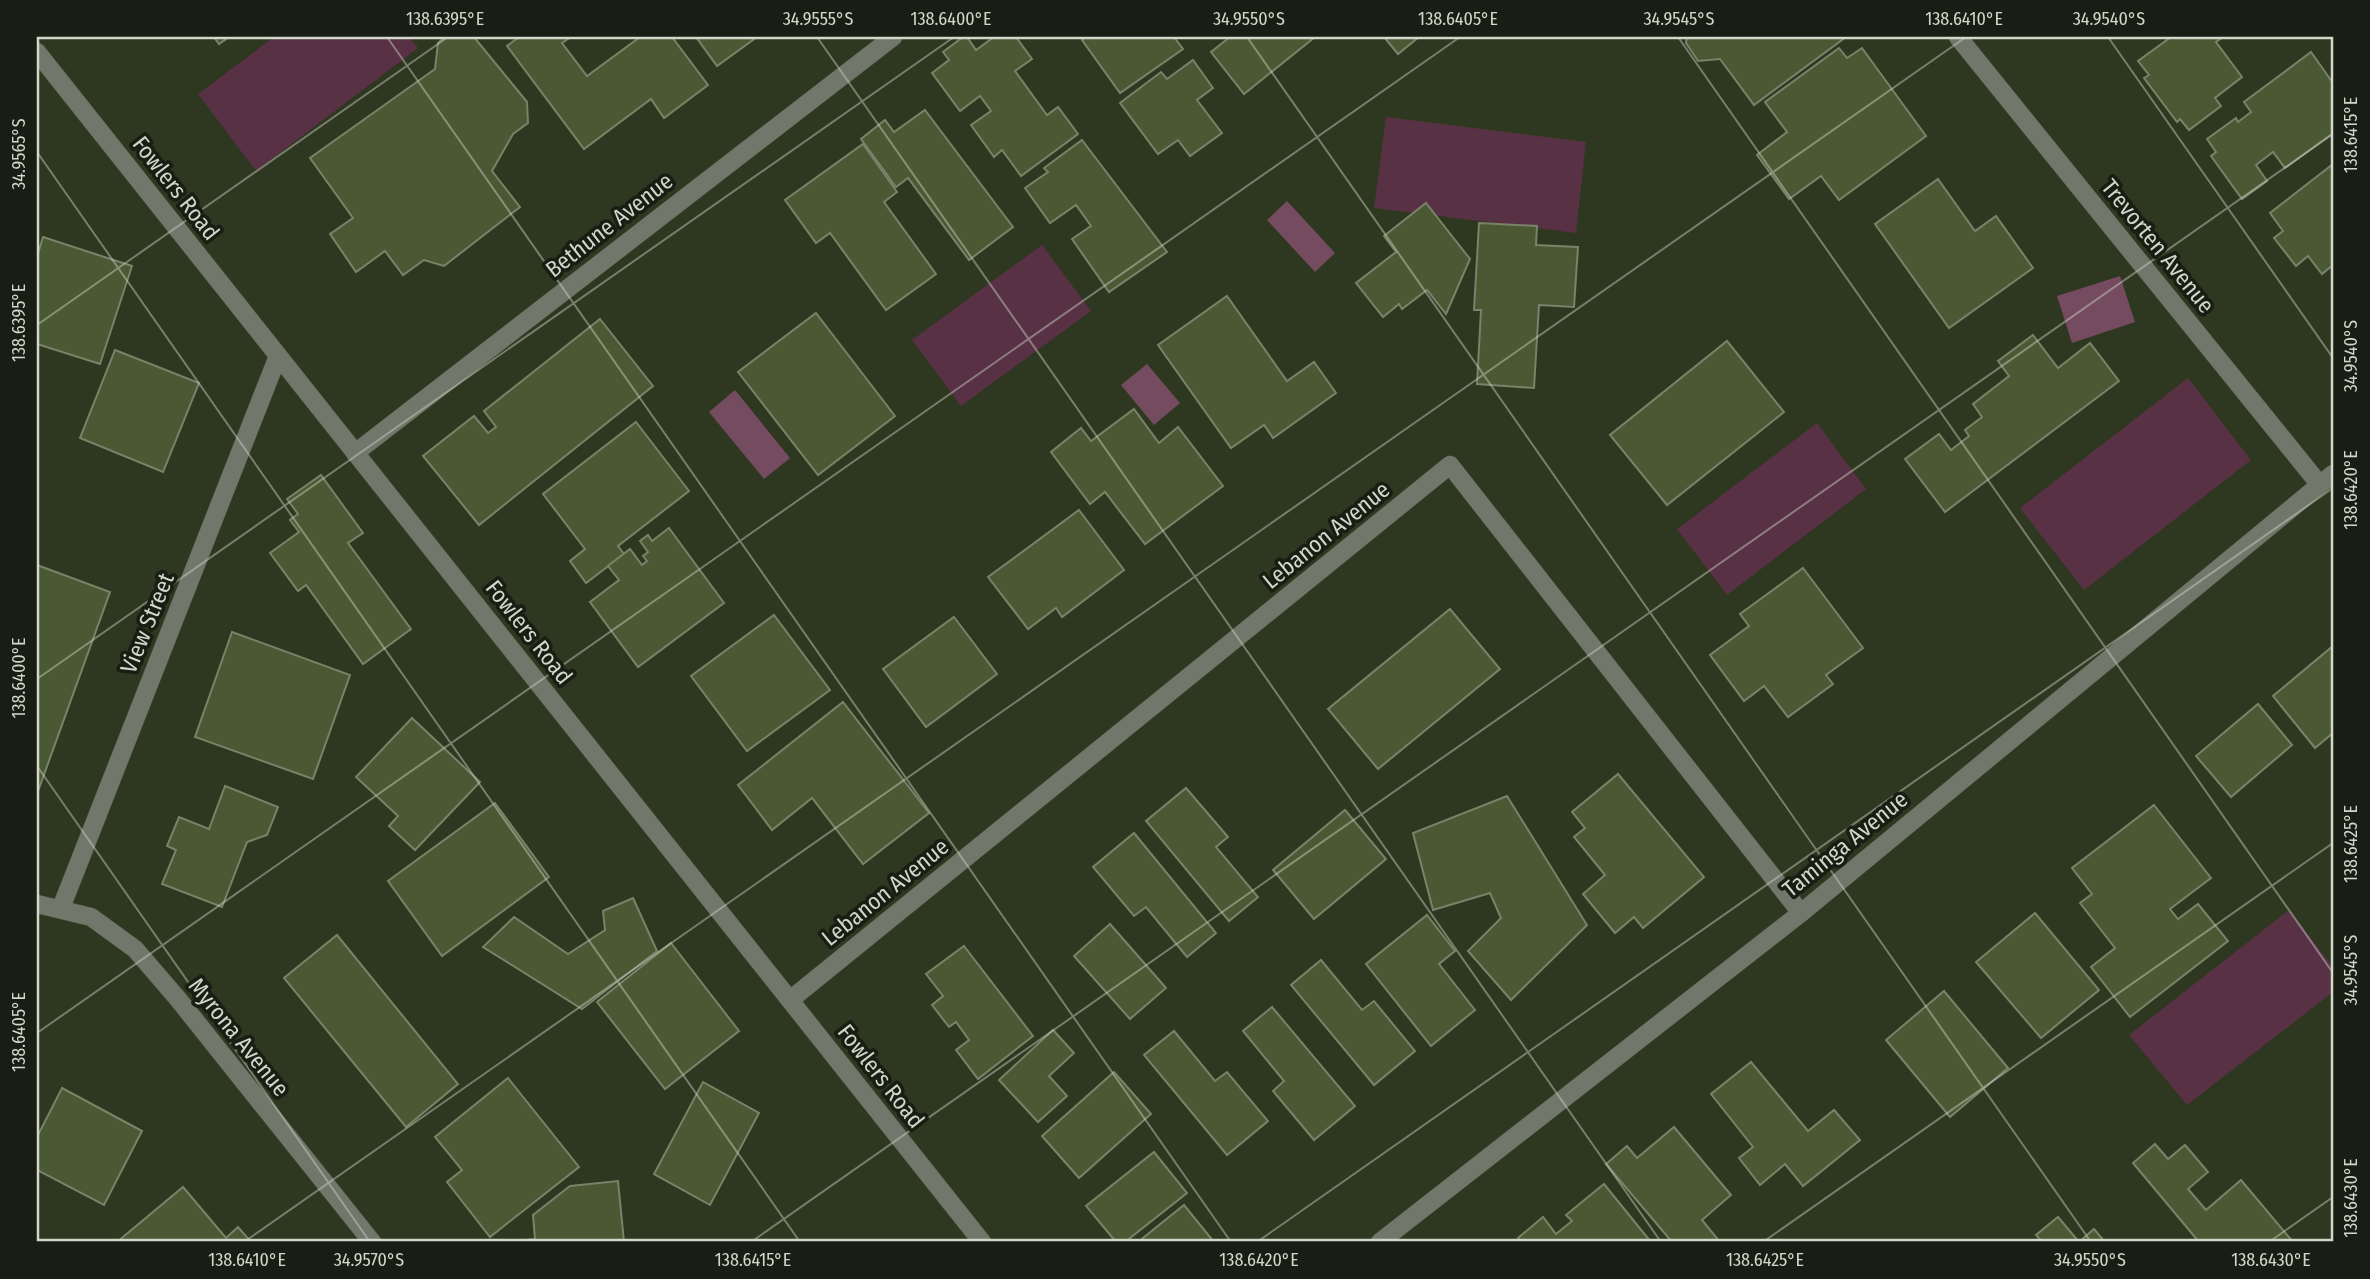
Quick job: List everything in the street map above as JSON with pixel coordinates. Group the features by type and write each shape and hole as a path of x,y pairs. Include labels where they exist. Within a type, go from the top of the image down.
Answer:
{"street":[{"name":"Bethune Avenue","path":"355,453 893,37"},
{"name":"Trevorten Avenue","path":"1958,37 2326,480"},
{"name":"Fowlers Road","path":"37,52 982,1242"},
{"name":"View Street","path":"61,908 278,356"},
{"name":"Lebanon Avenue","path":"790,1000 1450,465 1801,913"},
{"name":"Taminga Avenue","path":"1380,1242 1801,913 2326,480"},
{"name":"Myrona Avenue","path":"37,904 61,908 91,918 135,949 372,1242"}],"shaded area":[{"path":"274,37 409,37 418,48 256,171 198,94"},
{"path":"1386,117 1586,142 1576,233 1374,208"},
{"path":"1287,201 1335,253 1315,272 1267,220"},
{"path":"1042,245 1091,311 961,406 912,340"},
{"path":"2120,276 2135,322 2072,343 2057,296"},
{"path":"1147,364 1180,403 1154,425 1121,385"},
{"path":"2188,378 2251,460 2084,590 2020,508"},
{"path":"735,390 790,458 764,479 709,412"},
{"path":"1817,423 1866,489 1727,595 1677,529"},
{"path":"2289,910 2333,967 2333,992 2187,1105 2129,1035"}],"building":[{"path":"214,37 229,37 219,44"},
{"path":"445,37 474,37 527,102 528,123 513,134 492,171 520,207 444,266 424,260 403,275 385,251 356,272 330,234 353,218 310,158 435,69 438,43"},
{"path":"519,37 571,37 562,43 587,76 640,37 672,37 708,85 664,118 651,99 584,149 507,46"},
{"path":"696,37 757,37 717,66"},
{"path":"963,37 967,37 976,50 994,37 1016,37 1032,59 1015,71 1047,115 1058,107 1078,134 1021,176 1002,150 994,157 971,125 991,111 980,96 960,111 932,73 949,60 943,52"},
{"path":"1086,37 1174,37 1183,49 1120,93 1082,40"},
{"path":"1230,37 1315,37 1244,94 1211,52"},
{"path":"1384,37 1419,37 1398,54"},
{"path":"1687,37 1846,37 1754,105 1720,59 1698,61 1686,43"},
{"path":"2171,37 2223,37 2216,42 2242,77 2215,98 2221,106 2189,130 2180,119 2177,122 2144,78 2149,75 2138,61"},
{"path":"1839,48 1847,58 1862,48 1926,136 1839,200 1821,176 1789,199 1757,155 1787,132 1765,102"},
{"path":"2311,52 2333,83 2333,133 2285,168 2273,152 2256,165 2267,181 2242,199 2211,156 2216,152 2207,139 2236,118 2238,122 2251,112 2244,102"},
{"path":"1193,60 1213,88 1197,100 1222,133 1190,156 1178,140 1158,154 1120,103 1161,72 1167,79"},
{"path":"925,110 1013,227 969,260 908,178 896,187 861,139 885,120 894,132"},
{"path":"1082,140 1167,252 1109,292 1072,239 1091,226 1076,205 1050,223 1025,188 1048,172 1044,168"},
{"path":"863,144 897,192 884,202 936,274 886,310 830,233 816,243 785,200"},
{"path":"2333,164 2333,265 2322,274 2308,256 2296,266 2274,238 2283,231 2270,213"},
{"path":"1938,179 1975,231 1996,216 2033,268 1949,328 1875,224"},
{"path":"1426,203 1470,259 1446,314 1427,290 1402,309 1399,304 1383,317 1356,283 1396,252 1384,236"},
{"path":"1479,223 1537,226 1536,245 1578,247 1574,307 1539,305 1534,388 1477,384 1481,310 1474,310"},
{"path":"43,237 132,266 100,364 37,344 37,257"},
{"path":"1227,296 1287,381 1314,362 1336,393 1273,438 1264,425 1231,448 1158,345"},
{"path":"816,313 895,416 818,475 738,372"},
{"path":"600,319 653,386 479,525 423,456 474,416 488,433 496,427 484,411"},
{"path":"2033,335 2058,368 2090,343 2119,381 1945,512 1905,459 1939,434 1951,450 1969,436 1965,430 1982,417 1973,404 2009,376 1998,361"},
{"path":"1727,341 1784,412 1667,505 1610,435"},
{"path":"115,350 199,383 163,472 80,438"},
{"path":"1134,409 1159,443 1178,427 1223,486 1145,544 1105,492 1090,504 1051,452 1081,428 1091,441"},
{"path":"636,422 689,491 618,546 624,554 586,583 570,561 585,549 543,494"},
{"path":"321,475 363,533 348,543 411,629 363,664 306,585 298,591 270,553 299,532 290,520 298,514 287,499"},
{"path":"1079,510 1124,570 1062,617 1056,608 1028,629 988,577"},
{"path":"669,528 724,603 638,667 590,602 619,580 608,566 630,549 642,565 647,561 643,556 648,552 640,541 648,535 652,541"},
{"path":"37,565 110,592 37,794"},
{"path":"1803,568 1863,648 1826,675 1833,684 1788,717 1764,686 1744,701 1710,655 1749,626 1740,614"},
{"path":"1450,609 1500,669 1378,769 1328,709"},
{"path":"774,615 830,690 747,751 691,676"},
{"path":"954,617 997,674 926,727 883,669"},
{"path":"232,632 350,675 313,779 195,737"},
{"path":"2333,646 2333,733 2315,748 2273,696"},
{"path":"843,702 929,813 863,864 812,798 772,830 738,785"},
{"path":"2258,704 2292,745 2231,797 2196,756"},
{"path":"412,718 480,782 415,850 389,826 398,816 356,777"},
{"path":"1618,774 1704,877 1643,928 1634,917 1615,933 1583,894 1605,875 1574,837 1585,828 1572,812"},
{"path":"225,786 278,807 267,835 247,842 222,907 162,884 176,850 167,846 179,817 209,829"},
{"path":"1186,788 1228,837 1216,847 1258,897 1229,921 1146,821"},
{"path":"1507,796 1587,925 1511,1000 1468,951 1501,918 1490,893 1433,910 1413,833"},
{"path":"495,803 549,877 442,956 388,881"},
{"path":"2154,805 2211,878 2170,909 2178,919 2198,904 2228,941 2130,1017 2091,967 2115,948 2080,903 2092,894 2072,868"},
{"path":"1345,810 1386,859 1314,919 1273,870"},
{"path":"1134,833 1216,933 1187,957 1146,907 1134,916 1093,867"},
{"path":"633,898 657,951 582,1009 483,947 514,917 568,954 605,930 603,911"},
{"path":"2035,913 2099,990 2041,1038 1976,962"},
{"path":"1427,915 1455,951 1439,964 1475,1010 1431,1046 1366,964"},
{"path":"1110,924 1166,988 1130,1019 1074,956"},
{"path":"337,935 458,1084 406,1127 284,978"},
{"path":"671,943 739,1031 665,1089 597,1002"},
{"path":"964,946 1033,1036 978,1079 956,1050 969,1040 956,1022 949,1027 932,1005 943,996 926,974"},
{"path":"1321,960 1362,1010 1374,1001 1415,1051 1374,1085 1291,985"},
{"path":"1944,991 2008,1068 1950,1117 1886,1040"},
{"path":"1272,1007 1355,1106 1314,1140 1273,1091 1284,1081 1243,1031"},
{"path":"1053,1030 1074,1053 1049,1076 1067,1096 1038,1122 999,1080"},
{"path":"1174,1031 1215,1081 1227,1072 1268,1121 1227,1155 1144,1055"},
{"path":"1751,1062 1808,1131 1834,1110 1860,1140 1803,1186 1785,1164 1760,1185 1739,1158 1753,1147 1711,1094"},
{"path":"1114,1072 1151,1114 1079,1178 1042,1136"},
{"path":"508,1078 579,1167 490,1237 447,1182 462,1170 435,1137"},
{"path":"703,1082 759,1113 710,1205 654,1174"},
{"path":"62,1088 142,1131 104,1205 37,1170 37,1137"},
{"path":"1674,1127 1731,1195 1702,1220 1720,1242 1672,1242 1606,1164 1627,1146 1637,1158"},
{"path":"2155,1144 2168,1159 2185,1145 2208,1172 2188,1189 2206,1210 2241,1180 2293,1242 2199,1242 2133,1163"},
{"path":"1154,1152 1187,1193 1125,1242 1116,1242 1086,1206"},
{"path":"618,1181 624,1242 526,1242 535,1239 533,1215 570,1186"},
{"path":"1604,1184 1651,1242 1521,1242 1518,1238 1543,1217 1556,1234 1572,1221 1566,1215"},
{"path":"183,1187 226,1238 238,1227 251,1242 117,1242"},
{"path":"1184,1205 1214,1242 1138,1242"},
{"path":"2058,1217 2079,1242 2042,1242 2036,1235"},
{"path":"2094,1229 2105,1242 2079,1242"}]}
